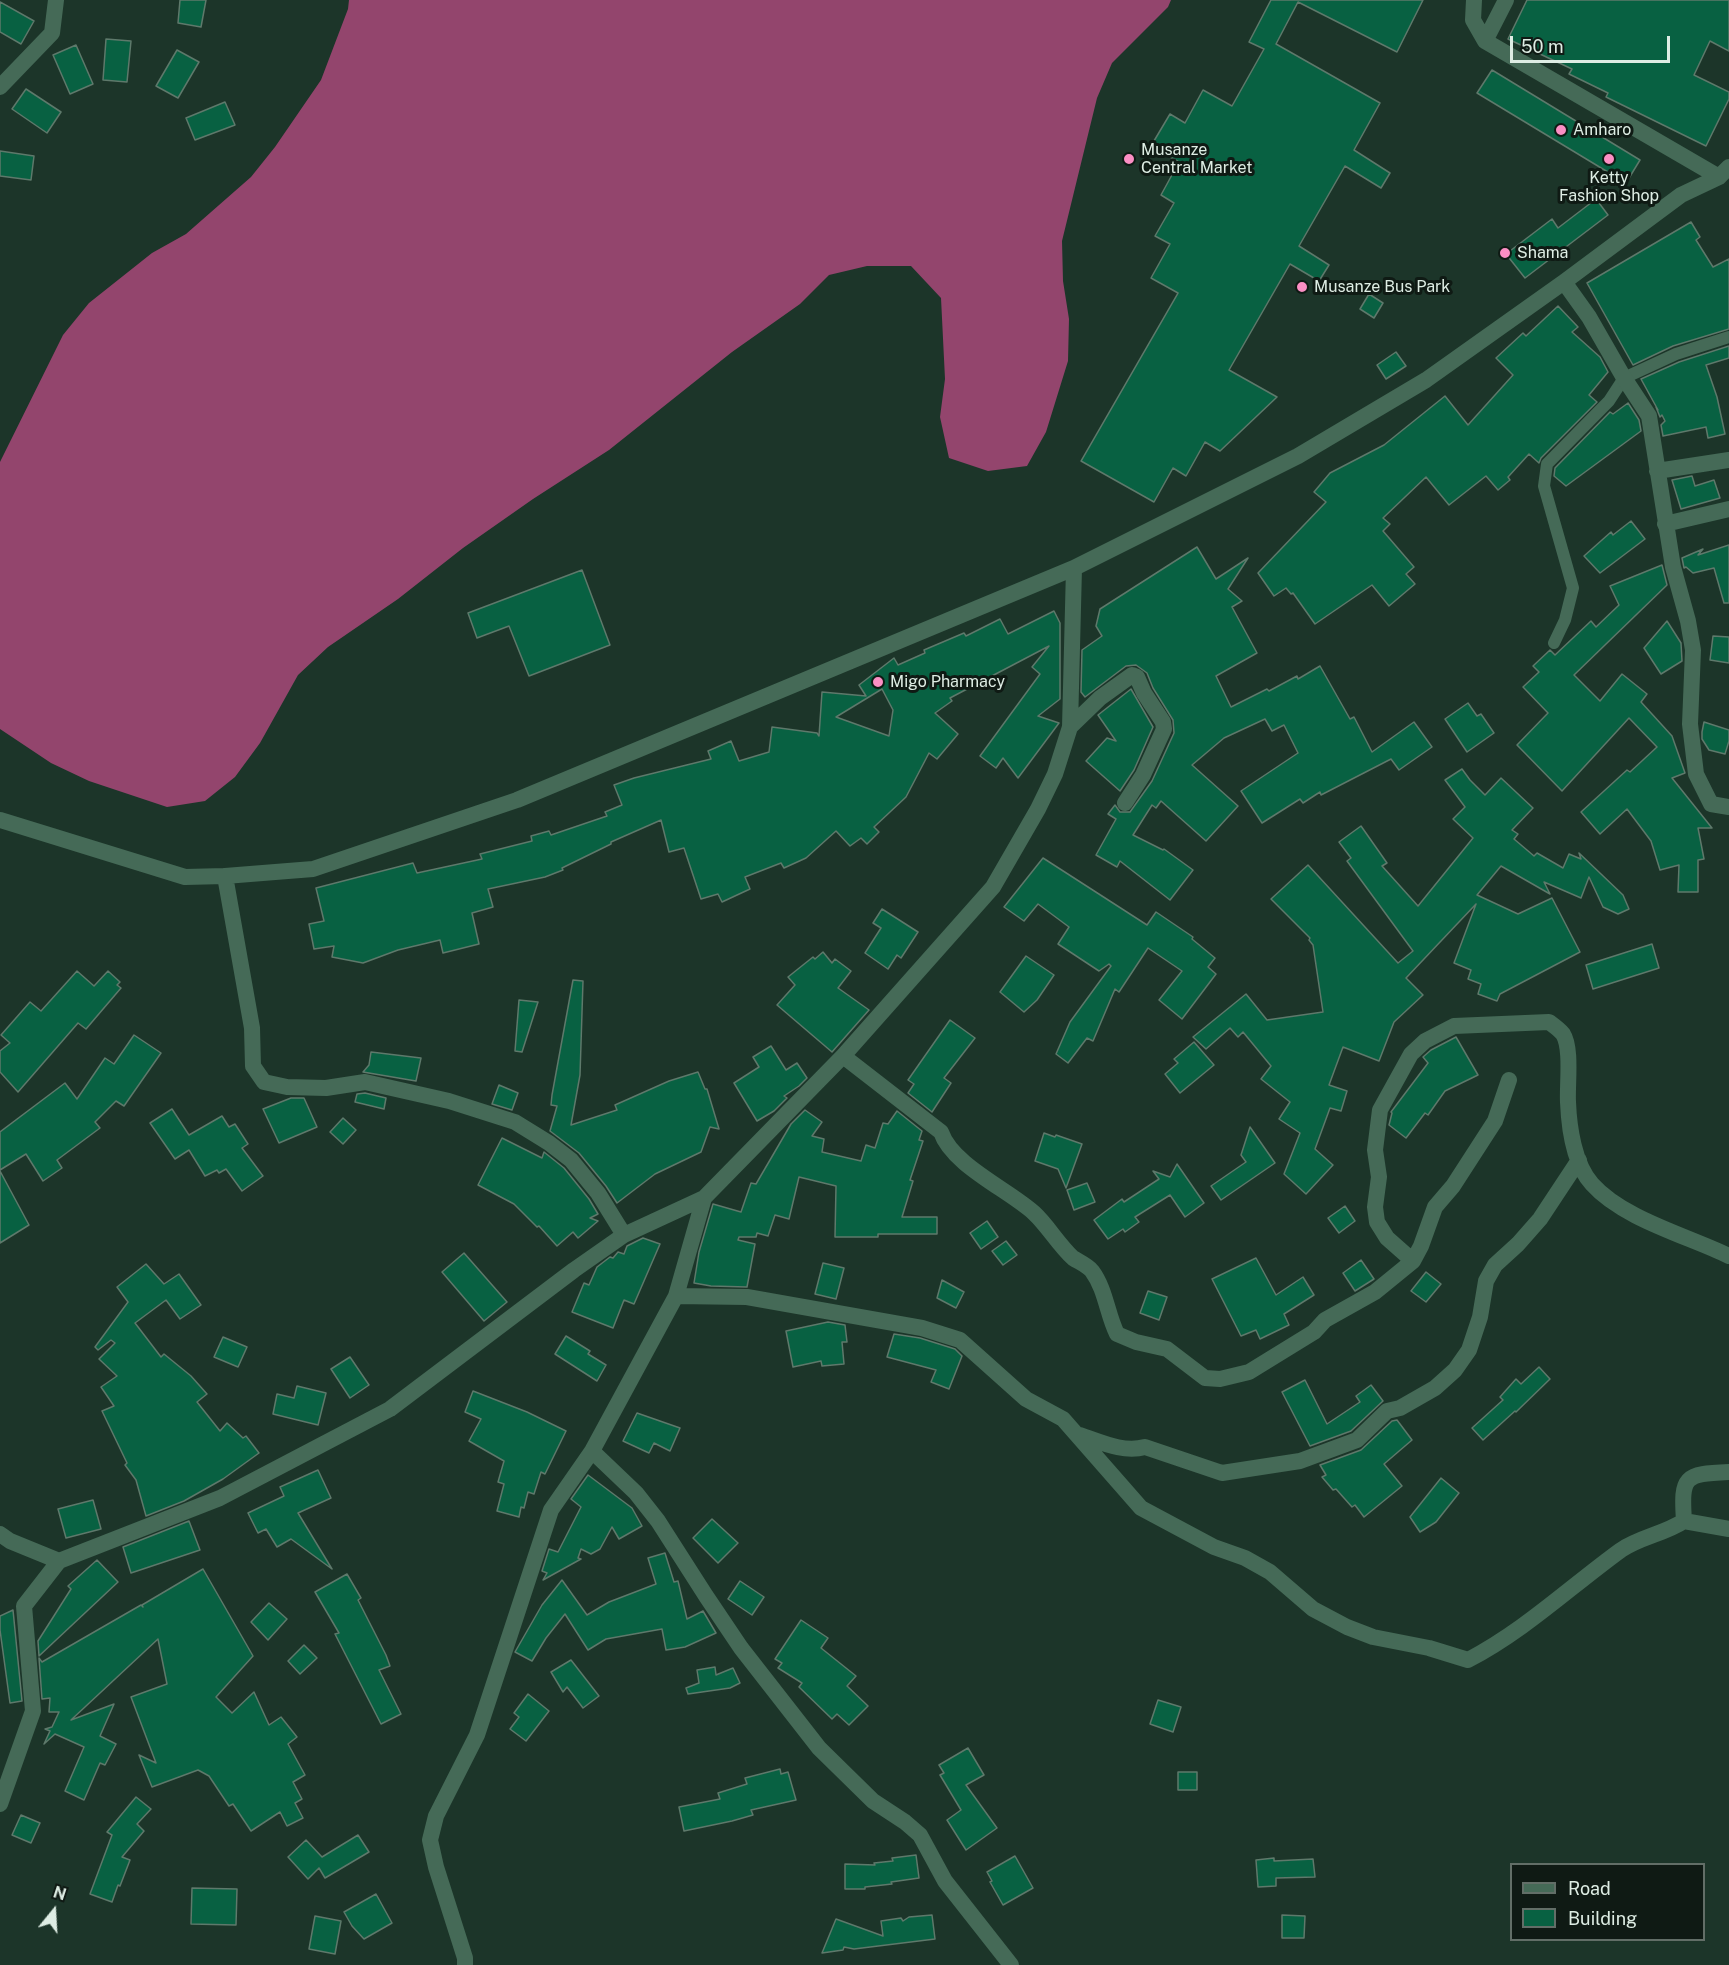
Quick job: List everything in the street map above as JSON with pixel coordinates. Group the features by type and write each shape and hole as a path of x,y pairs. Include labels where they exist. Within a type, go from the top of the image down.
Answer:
{"street":[{"path":"0,87 52,33 57,0"},
{"path":"1474,0 1473,20 1485,41 1724,172"},
{"path":"1485,41 1506,0"},
{"path":"0,820 185,877 225,876 313,868 517,800 1074,568 1298,456 1426,380 1564,282 1680,195 1724,172"},
{"path":"1564,282 1589,317 1649,416 1673,567 1688,621 1693,650 1690,724 1696,774 1712,804 1729,807"},
{"path":"1657,471 1729,459"},
{"path":"1665,524 1729,509"},
{"path":"0,1804 33,1711 24,1606 59,1561 220,1498 390,1409 624,1235 704,1198 843,1056 993,887 1050,787 1070,727 1074,568"},
{"path":"1070,727 1100,698 1132,675 1137,676 1144,693 1163,722 1164,729 1143,775 1125,803"},
{"path":"225,876 252,1028 253,1066 264,1082 326,1088 365,1082 449,1101 515,1122 571,1160 598,1193 624,1235"},
{"path":"1413,1261 1387,1239 1377,1222 1375,1207 1378,1177 1375,1150 1380,1110 1411,1054 1425,1041 1454,1026 1549,1022 1563,1034 1569,1063 1568,1102 1579,1160 1591,1183 1609,1199 1665,1230 1729,1256"},
{"path":"843,1056 941,1132 944,1142 974,1170 1034,1213 1057,1242 1075,1259 1091,1269 1108,1304 1111,1323 1117,1334 1136,1342 1167,1349 1205,1378 1220,1379 1250,1372 1314,1332 1325,1320 1376,1292 1413,1261 1435,1208 1453,1186 1495,1121 1509,1080"},
{"path":"1079,1435 1115,1447 1135,1450 1145,1448 1222,1473 1300,1461 1357,1440 1387,1411 1400,1408 1435,1388 1455,1371 1469,1350 1480,1317 1486,1281 1495,1265 1540,1219 1579,1160"},
{"path":"465,1965 465,1958 436,1867 430,1840 436,1816 477,1734 551,1510 592,1451 676,1296 704,1198"},
{"path":"676,1296 747,1297 922,1328 960,1340 1026,1399 1063,1419 1141,1508 1205,1542 1245,1558 1270,1572 1313,1609 1347,1627 1373,1637 1429,1648 1468,1660 1528,1622 1624,1548 1671,1529 1684,1521 1729,1529"},
{"path":"592,1451 636,1493 658,1521 741,1648 819,1748 873,1801 920,1835 945,1881 1011,1965"},
{"path":"1684,1521 1682,1492 1687,1481 1700,1474 1729,1472"},
{"path":"0,1534 10,1541 59,1561"}],"lane":[{"path":"1554,643 1565,620 1573,588 1544,486 1547,464 1610,401 1624,378 1676,354 1729,336"}],"shaded area":[{"path":"349,0 1171,0 1168,7 1112,63 1097,98 1062,241 1063,281 1069,319 1068,361 1046,432 1027,466 988,471 949,458 940,417 945,379 941,298 911,266 867,266 829,275 800,304 732,352 609,450 463,548 398,599 328,647 298,675 260,743 235,777 205,801 167,807 89,781 51,763 0,729 0,462 63,335 89,303 152,253 186,234 251,177 275,147 321,80 348,9"}],"building":[{"path":"180,0 206,0 201,27 178,23"},
{"path":"1271,0 1423,0 1397,52 1298,2 1276,44 1380,103 1354,150 1390,173 1381,188 1345,166 1299,246 1329,265 1319,281 1290,264 1229,370 1277,397 1220,451 1205,442 1186,476 1173,468 1154,502 1081,461 1178,293 1151,278 1170,244 1155,236 1174,203 1161,195 1179,162 1151,146 1170,114 1185,123 1203,90 1232,106 1264,49 1249,42"},
{"path":"1527,0 1729,0 1729,51 1710,41 1694,75 1729,92 1729,99 1706,146 1606,97 1608,93 1569,74 1572,69 1508,39"},
{"path":"0,2 34,21 21,44 0,32"},
{"path":"106,39 131,41 127,82 103,80"},
{"path":"76,45 93,84 70,94 53,55"},
{"path":"177,50 199,62 178,98 156,86"},
{"path":"1492,70 1640,160 1626,183 1477,93"},
{"path":"26,89 61,112 47,133 12,109"},
{"path":"225,102 235,125 195,140 186,118"},
{"path":"0,151 34,156 31,180 0,176"},
{"path":"1596,199 1608,215 1525,278 1506,254 1552,219 1558,228"},
{"path":"1691,222 1700,237 1696,240 1713,267 1729,259 1729,329 1673,346 1633,365 1587,283"},
{"path":"1369,294 1383,303 1374,318 1360,309"},
{"path":"1558,306 1578,327 1572,332 1600,357 1608,372 1589,395 1597,402 1541,458 1539,463 1529,454 1508,477 1510,480 1498,490 1486,476 1449,505 1426,477 1383,518 1390,524 1383,531 1414,567 1406,574 1415,584 1389,606 1372,585 1315,624 1293,593 1291,594 1286,588 1274,596 1258,573 1326,502 1314,492 1330,473 1384,445 1445,396 1468,425 1513,375 1496,358 1523,333 1526,336"},
{"path":"1729,346 1729,358 1706,365 1717,397 1725,434 1708,438 1706,427 1663,436 1661,425 1665,421 1662,415 1660,417 1641,379 1679,362"},
{"path":"1396,352 1406,366 1386,379 1377,365"},
{"path":"1628,403 1639,420 1641,431 1566,486 1554,476 1555,468 1610,412 1613,414"},
{"path":"1692,476 1695,486 1714,480 1720,498 1681,509 1672,480"},
{"path":"1631,521 1645,539 1600,573 1584,556 1611,532 1613,535"},
{"path":"1729,545 1729,603 1724,603 1714,568 1693,573 1686,567 1684,568 1682,558 1703,549 1698,555"},
{"path":"1197,547 1216,579 1248,558 1228,589 1242,601 1232,607 1257,653 1216,676 1231,707 1297,676 1298,679 1320,666 1350,719 1354,717 1372,752 1414,722 1432,747 1399,770 1391,759 1321,795 1320,792 1303,803 1300,799 1262,823 1241,791 1298,753 1284,725 1272,731 1265,719 1224,738 1192,765 1238,806 1206,841 1161,801 1156,808 1152,805 1133,835 1164,849 1193,870 1170,900 1120,861 1117,867 1096,855 1116,819 1108,814 1115,805 1120,812 1130,812 1152,781 1174,733 1173,720 1153,688 1147,673 1136,665 1126,666 1085,697 1081,692 1082,650 1102,636 1096,626 1100,609"},
{"path":"1662,565 1667,585 1574,675 1600,701 1622,674 1647,694 1641,702 1672,736 1685,773 1672,778 1712,828 1698,828 1704,859 1698,860 1698,892 1678,892 1679,865 1660,870 1651,841 1627,809 1600,834 1581,812 1627,770 1630,772 1657,747 1629,718 1562,791 1517,745 1548,713 1523,687 1539,672 1533,666 1550,650 1555,655 1591,621 1596,627 1619,605 1610,586"},
{"path":"582,570 610,645 529,676 509,626 477,638 468,613"},
{"path":"1054,611 1060,623 1060,699 1038,716 1059,723 1018,778 1003,758 996,768 980,756 1040,674 1032,667 1049,646 950,698 952,701 935,713 958,734 937,759 929,753 906,797 874,827 879,832 867,844 861,838 850,846 836,831 806,858 784,868 781,863 745,877 750,889 722,902 718,894 701,899 684,848 669,852 661,820 611,842 562,868 563,870 545,877 488,889 493,907 472,913 479,944 443,953 440,940 398,950 363,963 332,957 334,946 314,949 309,924 324,921 316,888 413,863 417,873 482,859 480,854 532,841 531,836 549,831 551,835 607,816 605,812 622,805 614,785 711,759 708,751 731,741 739,761 769,752 772,727 817,733 819,736 822,692 866,696 859,685 894,658 898,665 925,653 924,650 964,633 966,636 1000,619 1008,634","holes":["882,689 893,710 889,736 836,717"]},
{"path":"1667,621 1681,643 1682,661 1661,674 1644,648"},
{"path":"1713,636 1729,637 1729,663 1710,660"},
{"path":"1131,689 1153,727 1134,770 1120,791 1086,761 1107,738 1116,741 1098,715"},
{"path":"1468,703 1477,716 1481,714 1494,733 1467,752 1445,719"},
{"path":"1704,722 1729,730 1729,741 1725,754 1709,750 1702,739"},
{"path":"1462,769 1485,795 1501,778 1533,808 1512,830 1518,834 1514,839 1534,856 1537,853 1563,868 1569,854 1581,859 1579,853 1623,895 1629,909 1618,914 1603,907 1589,877 1581,898 1544,882 1550,894 1501,866 1477,895 1518,914 1552,898 1580,952 1500,994 1497,1001 1478,994 1481,984 1468,979 1471,970 1454,963 1476,904 1406,978 1423,995 1394,1022 1379,1061 1343,1047 1329,1085 1347,1091 1341,1111 1330,1108 1315,1149 1333,1165 1306,1194 1284,1174 1300,1133 1279,1119 1290,1102 1261,1079 1271,1066 1243,1032 1238,1037 1230,1028 1206,1049 1193,1037 1246,994 1267,1020 1323,1012 1310,938 1271,899 1308,865 1398,963 1413,951 1347,861 1351,858 1339,842 1361,826 1387,863 1382,866 1418,906 1473,838 1453,819 1465,807 1445,780"},
{"path":"1043,858 1147,925 1156,912 1193,937 1192,939 1215,958 1208,967 1216,974 1182,1019 1159,1000 1182,971 1148,948 1119,992 1115,989 1093,1041 1087,1038 1068,1063 1056,1054 1070,1022 1111,966 1109,964 1099,971 1058,944 1069,927 1038,904 1024,921 1004,907"},
{"path":"882,909 918,932 901,958 897,955 888,969 865,953 881,928 873,923"},
{"path":"1652,944 1659,968 1593,989 1586,965"},
{"path":"823,952 832,963 835,959 851,971 838,988 869,1010 832,1052 777,1005 795,985 788,977"},
{"path":"1026,956 1054,975 1037,1000 1024,1012 1000,992"},
{"path":"77,971 94,986 108,971 120,982 117,985 121,988 86,1029 78,1023 18,1092 0,1072 0,1051 10,1043 1,1035 30,1002 41,1011"},
{"path":"573,980 583,981 580,1075 571,1125 617,1110 615,1105 669,1081 698,1072 707,1089 719,1129 710,1127 701,1152 655,1174 617,1203 579,1153 550,1131 557,1106 551,1105 552,1095"},
{"path":"519,1000 538,1002 522,1052 515,1051"},
{"path":"950,1020 975,1038 944,1078 951,1083 932,1112 908,1093 914,1084 908,1080"},
{"path":"134,1035 161,1053 124,1106 116,1101 95,1122 100,1128 57,1160 62,1168 43,1181 26,1154 0,1170 0,1132 65,1083 77,1099 105,1058 114,1064"},
{"path":"1456,1037 1478,1075 1445,1091 1428,1115 1425,1113 1406,1138 1389,1125 1391,1112 1428,1063 1423,1057 1431,1050"},
{"path":"1194,1042 1214,1065 1180,1093 1165,1074 1178,1063 1174,1059"},
{"path":"771,1046 786,1070 797,1063 807,1078 784,1096 787,1098 774,1111 757,1121 734,1083 759,1067 753,1057"},
{"path":"371,1052 421,1058 416,1081 363,1072 369,1065"},
{"path":"499,1085 518,1093 512,1110 492,1104"},
{"path":"365,1093 386,1098 384,1109 355,1102 357,1094"},
{"path":"291,1098 304,1098 317,1127 279,1143 263,1109"},
{"path":"172,1109 189,1135 222,1116 229,1127 235,1124 248,1144 242,1148 263,1176 242,1191 226,1169 219,1173 217,1170 205,1176 189,1150 175,1159 150,1123"},
{"path":"805,1110 822,1122 812,1136 824,1139 822,1152 861,1161 866,1145 875,1148 883,1123 888,1124 897,1111 922,1131 919,1140 923,1141 910,1180 913,1181 902,1217 937,1217 937,1234 835,1237 836,1186 799,1177 789,1219 775,1215 768,1236 757,1233 756,1237 739,1237 738,1240 755,1244 747,1287 694,1283 699,1252 713,1204 741,1212 751,1183 756,1184 791,1124"},
{"path":"343,1118 356,1130 343,1144 330,1132"},
{"path":"1250,1127 1275,1163 1221,1200 1211,1186 1246,1162 1241,1155"},
{"path":"1044,1133 1082,1144 1066,1188 1058,1169 1035,1161"},
{"path":"502,1138 542,1158 544,1152 564,1168 598,1214 590,1218 598,1221 578,1238 573,1232 557,1246 514,1204 478,1185"},
{"path":"1177,1164 1204,1203 1185,1217 1170,1195 1135,1217 1139,1222 1125,1232 1123,1229 1108,1239 1094,1220 1122,1199 1124,1202 1159,1179 1153,1171 1170,1177"},
{"path":"0,1171 29,1225 0,1243"},
{"path":"1087,1183 1095,1202 1074,1210 1067,1190"},
{"path":"1345,1206 1355,1221 1339,1233 1328,1218"},
{"path":"987,1221 998,1237 981,1249 970,1233"},
{"path":"643,1238 660,1244 634,1304 624,1300 613,1328 572,1312 584,1283 589,1285 597,1267 610,1257 613,1258 618,1252 624,1254 627,1246"},
{"path":"1006,1241 1017,1255 1003,1265 992,1251"},
{"path":"464,1253 507,1302 484,1321 442,1272"},
{"path":"1256,1258 1276,1295 1303,1277 1314,1295 1284,1314 1289,1325 1260,1339 1256,1330 1241,1336 1212,1279"},
{"path":"1361,1260 1374,1279 1355,1291 1343,1273"},
{"path":"823,1263 844,1268 836,1299 815,1294"},
{"path":"146,1264 164,1284 179,1274 201,1305 180,1319 166,1300 135,1323 161,1357 164,1354 191,1376 207,1394 197,1402 220,1431 227,1423 243,1438 246,1436 259,1453 223,1479 184,1501 146,1516 136,1480 125,1465 127,1463 102,1411 114,1406 101,1387 117,1376 99,1359 115,1343 111,1340 98,1350 95,1347 128,1302 117,1287"},
{"path":"1426,1272 1441,1284 1426,1302 1411,1291"},
{"path":"942,1280 964,1292 956,1308 937,1298"},
{"path":"1148,1291 1167,1297 1159,1320 1140,1313"},
{"path":"828,1322 845,1325 847,1342 842,1342 844,1364 822,1366 821,1361 793,1367 786,1331"},
{"path":"894,1334 920,1338 955,1349 962,1356 949,1389 931,1382 936,1370 887,1357"},
{"path":"566,1336 590,1351 588,1354 606,1365 597,1381 555,1354"},
{"path":"223,1337 247,1347 238,1367 214,1357"},
{"path":"350,1357 369,1385 350,1398 331,1369"},
{"path":"1539,1367 1550,1379 1483,1440 1472,1428 1503,1400 1500,1397 1516,1379 1521,1384"},
{"path":"1305,1380 1327,1424 1360,1402 1356,1396 1371,1385 1383,1401 1351,1431 1310,1446 1282,1392"},
{"path":"297,1386 326,1393 318,1425 273,1414 277,1394 294,1398"},
{"path":"473,1391 527,1412 566,1431 545,1474 541,1472 534,1494 528,1492 519,1517 497,1511 504,1484 498,1482 504,1461 469,1441 481,1419 465,1412"},
{"path":"637,1413 680,1428 670,1451 654,1443 649,1453 623,1441"},
{"path":"1397,1420 1412,1440 1384,1464 1402,1486 1364,1517 1355,1505 1352,1507 1322,1477 1326,1475 1320,1465 1361,1450 1392,1421"},
{"path":"318,1470 331,1498 298,1513 332,1569 291,1539 277,1547 266,1529 258,1533 248,1513 284,1496 280,1487"},
{"path":"588,1475 632,1508 642,1526 619,1539 612,1527 600,1549 591,1554 581,1549 578,1558 581,1559 543,1580 547,1573 542,1571 549,1549 558,1552 581,1507 571,1499"},
{"path":"1441,1478 1459,1493 1436,1522 1420,1532 1410,1517"},
{"path":"93,1500 101,1529 66,1538 58,1509"},
{"path":"712,1519 738,1543 718,1563 693,1538"},
{"path":"189,1521 200,1550 131,1573 123,1547"},
{"path":"665,1553 674,1582 678,1581 687,1619 703,1611 716,1633 685,1647 666,1650 662,1629 606,1639 588,1650 565,1614 532,1661 515,1652 542,1605 562,1580 587,1615 609,1602 656,1584 648,1558"},
{"path":"97,1560 118,1582 39,1656 38,1641 71,1589 68,1586"},
{"path":"203,1569 253,1656 216,1697 232,1713 254,1692 269,1725 281,1717 297,1737 288,1744 305,1775 293,1782 302,1799 295,1803 303,1818 287,1826 280,1812 251,1831 233,1804 229,1806 209,1776 198,1770 152,1787 139,1755 156,1763 131,1697 167,1684 158,1639 71,1720 114,1704 100,1736 116,1744 105,1765 100,1763 84,1800 65,1791 84,1747 55,1734 44,1744 50,1731 45,1729 52,1727 59,1712 49,1712 50,1698 42,1699 39,1658 42,1662 141,1605 143,1607 142,1605"},
{"path":"347,1574 361,1598 358,1600 386,1655 390,1666 379,1670 401,1714 381,1724 335,1634 339,1633 315,1592"},
{"path":"740,1581 764,1597 752,1615 728,1599"},
{"path":"269,1603 287,1619 268,1640 251,1622"},
{"path":"13,1610 22,1701 10,1703 0,1616"},
{"path":"801,1620 828,1638 821,1648 856,1676 847,1686 868,1706 849,1725 837,1714 832,1719 799,1687 802,1683 778,1668 782,1663 775,1659"},
{"path":"304,1645 317,1658 300,1674 288,1661"},
{"path":"571,1660 599,1696 583,1708 567,1687 563,1692 551,1672"},
{"path":"715,1667 716,1675 733,1668 740,1683 730,1688 688,1694 686,1688 699,1683 697,1670"},
{"path":"528,1694 549,1711 526,1741 510,1729 519,1717 514,1713"},
{"path":"1158,1700 1181,1707 1173,1732 1150,1724"},
{"path":"968,1748 984,1775 966,1785 997,1828 966,1850 947,1820 961,1810 940,1775 944,1773 939,1765"},
{"path":"780,1769 781,1774 788,1772 796,1800 751,1810 753,1815 732,1821 684,1831 679,1807 720,1799 718,1793 747,1784 745,1778"},
{"path":"1178,1772 1197,1772 1197,1790 1178,1790"},
{"path":"136,1797 151,1809 137,1824 144,1831 122,1857 130,1860 112,1902 90,1894 112,1835 107,1832"},
{"path":"21,1815 40,1823 31,1843 12,1835"},
{"path":"358,1835 369,1852 325,1878 319,1868 308,1879 288,1857 306,1840 322,1857"},
{"path":"916,1855 919,1878 865,1887 865,1889 845,1889 845,1864 875,1865 874,1863 893,1861 892,1858"},
{"path":"1015,1856 1033,1888 1003,1905 987,1872"},
{"path":"1274,1858 1274,1861 1313,1859 1315,1877 1276,1878 1276,1886 1258,1887 1256,1860"},
{"path":"192,1888 237,1889 236,1925 191,1924"},
{"path":"376,1894 392,1923 364,1939 352,1926 344,1912"},
{"path":"932,1915 935,1939 854,1949 844,1947 843,1950 822,1953 836,1919 883,1936 881,1921 901,1918 903,1921 909,1917"},
{"path":"1282,1915 1305,1916 1304,1938 1282,1938"},
{"path":"315,1916 341,1921 335,1954 309,1949"}],"place":[{"name":"Amharo","path":"1561,130"},
{"name":"Musanze Central Market","path":"1129,159"},
{"name":"Ketty Fashion Shop","path":"1609,159"},
{"name":"Shama","path":"1505,253"},
{"name":"Musanze Bus Park","path":"1302,287"},
{"name":"Migo Pharmacy","path":"878,682"}]}
